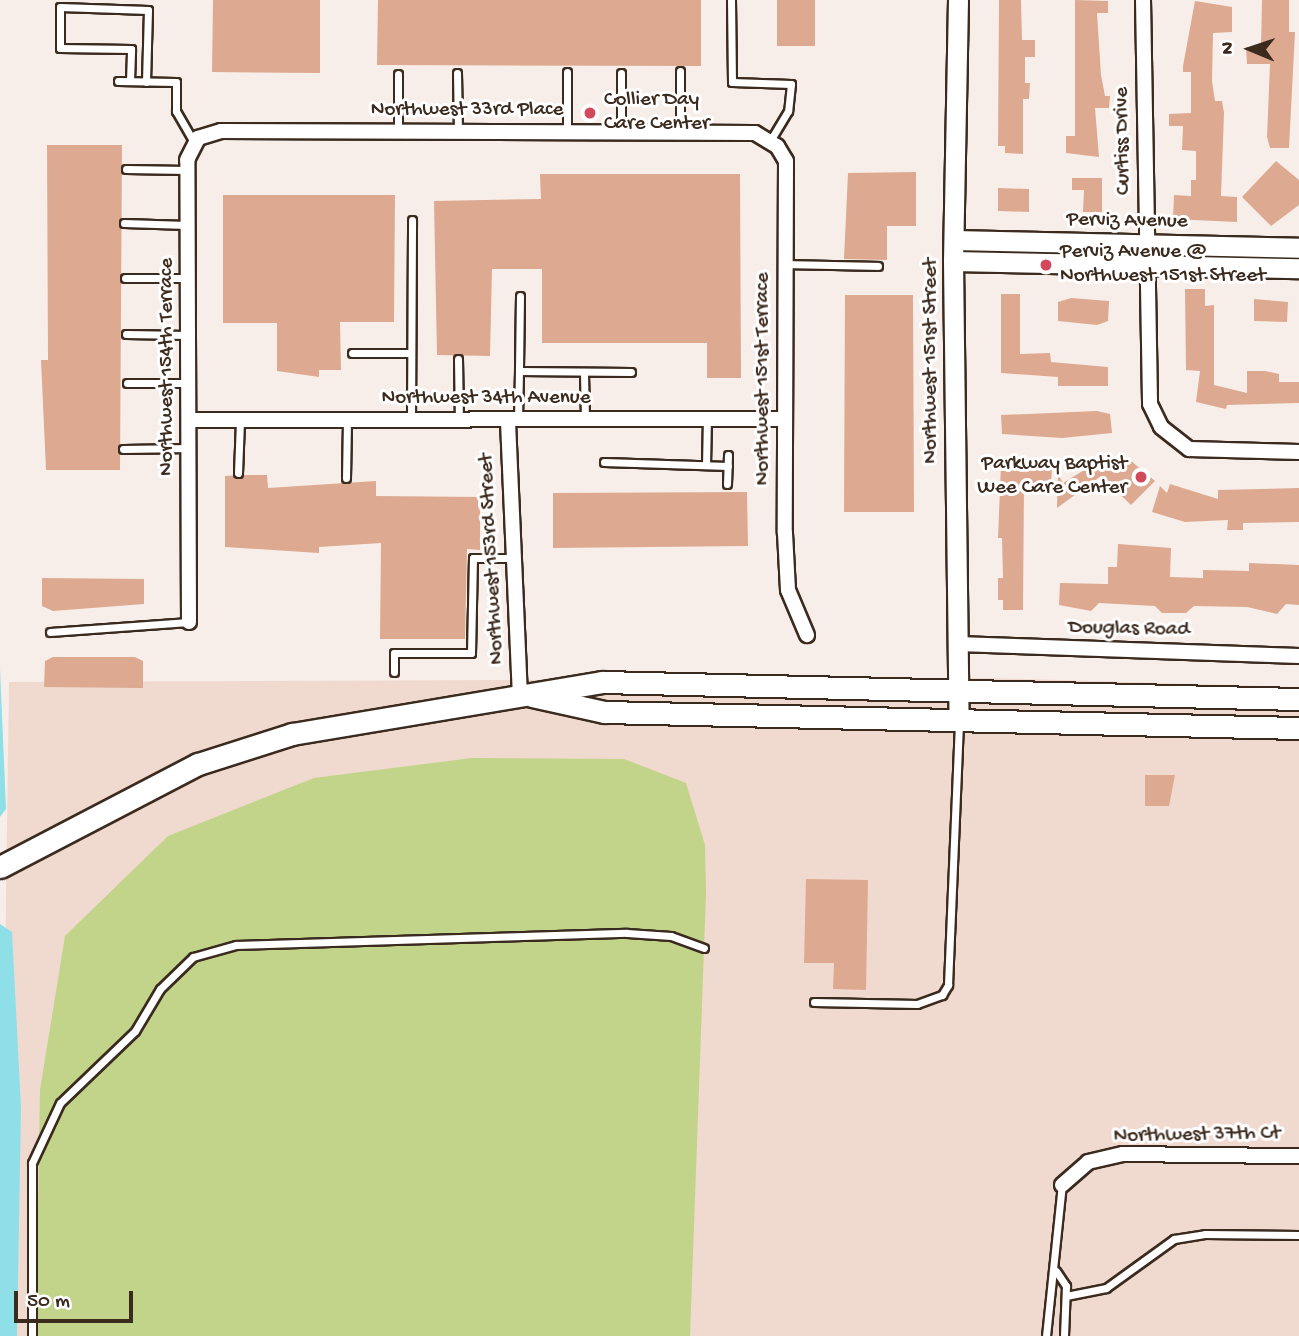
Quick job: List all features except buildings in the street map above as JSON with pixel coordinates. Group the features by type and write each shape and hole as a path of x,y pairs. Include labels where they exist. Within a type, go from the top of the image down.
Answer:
{"main road":[{"path":"0,867 198,764 292,734 602,682 1299,699"},
{"path":"520,694 604,712 1299,728"}],"street":[{"name":"Northwest 151st Street","path":"958,0 953,261 959,721"},
{"name":"Curtiss Drive","path":"1143,0 1150,404 1161,427 1189,449 1299,452"},
{"name":"Northwest 33rd Place","path":"195,144 198,138 221,131 755,133 770,142"},
{"name":"Northwest 151st Terrace","path":"770,142 786,161 783,419 788,590 807,635"},
{"name":"Northwest 154th Terrace","path":"188,622 190,420 187,170 195,144"},
{"name":"Perviz Avenue","path":"954,240 1299,248"},
{"name":"Perviz Avenue","path":"953,261 1299,268"},
{"name":"Northwest 34th Avenue","path":"190,420 513,422 783,419"},
{"name":"Northwest 153rd Street","path":"513,422 514,558 520,694"},
{"name":"Douglas Road","path":"958,644 1299,656"},
{"name":"Northwest 37th Ct","path":"1062,1185 1088,1162 1123,1154 1299,1156"}],"lane":[{"path":"731,0 732,82 791,83 788,111 770,142"},
{"path":"130,81 131,50 60,48 60,7 148,10 146,82"},
{"path":"680,71 680,133"},
{"path":"567,72 567,133"},
{"path":"457,73 458,132"},
{"path":"621,73 621,133"},
{"path":"398,74 398,132"},
{"path":"118,81 176,82 176,111 195,144"},
{"path":"126,169 187,170"},
{"path":"411,421 412,220"},
{"path":"124,223 188,225"},
{"path":"785,264 878,266"},
{"path":"125,278 188,278"},
{"path":"513,422 519,371 520,296"},
{"path":"126,334 189,335"},
{"path":"352,353 411,353"},
{"path":"458,359 458,422"},
{"path":"519,371 584,374 631,372"},
{"path":"584,374 585,420"},
{"path":"127,383 189,383"},
{"path":"706,465 707,418"},
{"path":"238,473 240,420"},
{"path":"346,478 347,421"},
{"path":"124,449 189,448"},
{"path":"727,484 728,455"},
{"path":"604,462 728,466"},
{"path":"394,672 394,653 471,653 473,558 514,558"},
{"path":"51,632 188,622"},
{"path":"814,1002 917,1004 942,995 948,985 959,721"},
{"path":"32,1336 32,1163 60,1103 135,1031 160,989 193,957 236,945 614,933 671,936 704,948"},
{"path":"1046,1336 1048,1286 1056,1271 1062,1185"},
{"path":"1066,1296 1106,1288 1174,1239 1205,1234 1299,1235"},
{"path":"1056,1271 1066,1296 1064,1336"}],"shaded area":[{"path":"990,678 1299,687 1299,1336 0,1336 9,682"}],"green space":[{"path":"472,758 624,759 686,783 705,845 706,893 690,1336 36,1336 40,1090 65,936 168,836 314,778"}],"water":[{"path":"0,668 6,809 0,817"},
{"path":"0,924 12,932 21,1108 17,1336 0,1336"}],"place":[{"name":"Collier Day Care Center","path":"590,113"},
{"name":"Perviz Avenue @ Northwest 151st Street","path":"1046,265"},
{"name":"Parkway Baptist Wee Care Center","path":"1141,477"}]}
